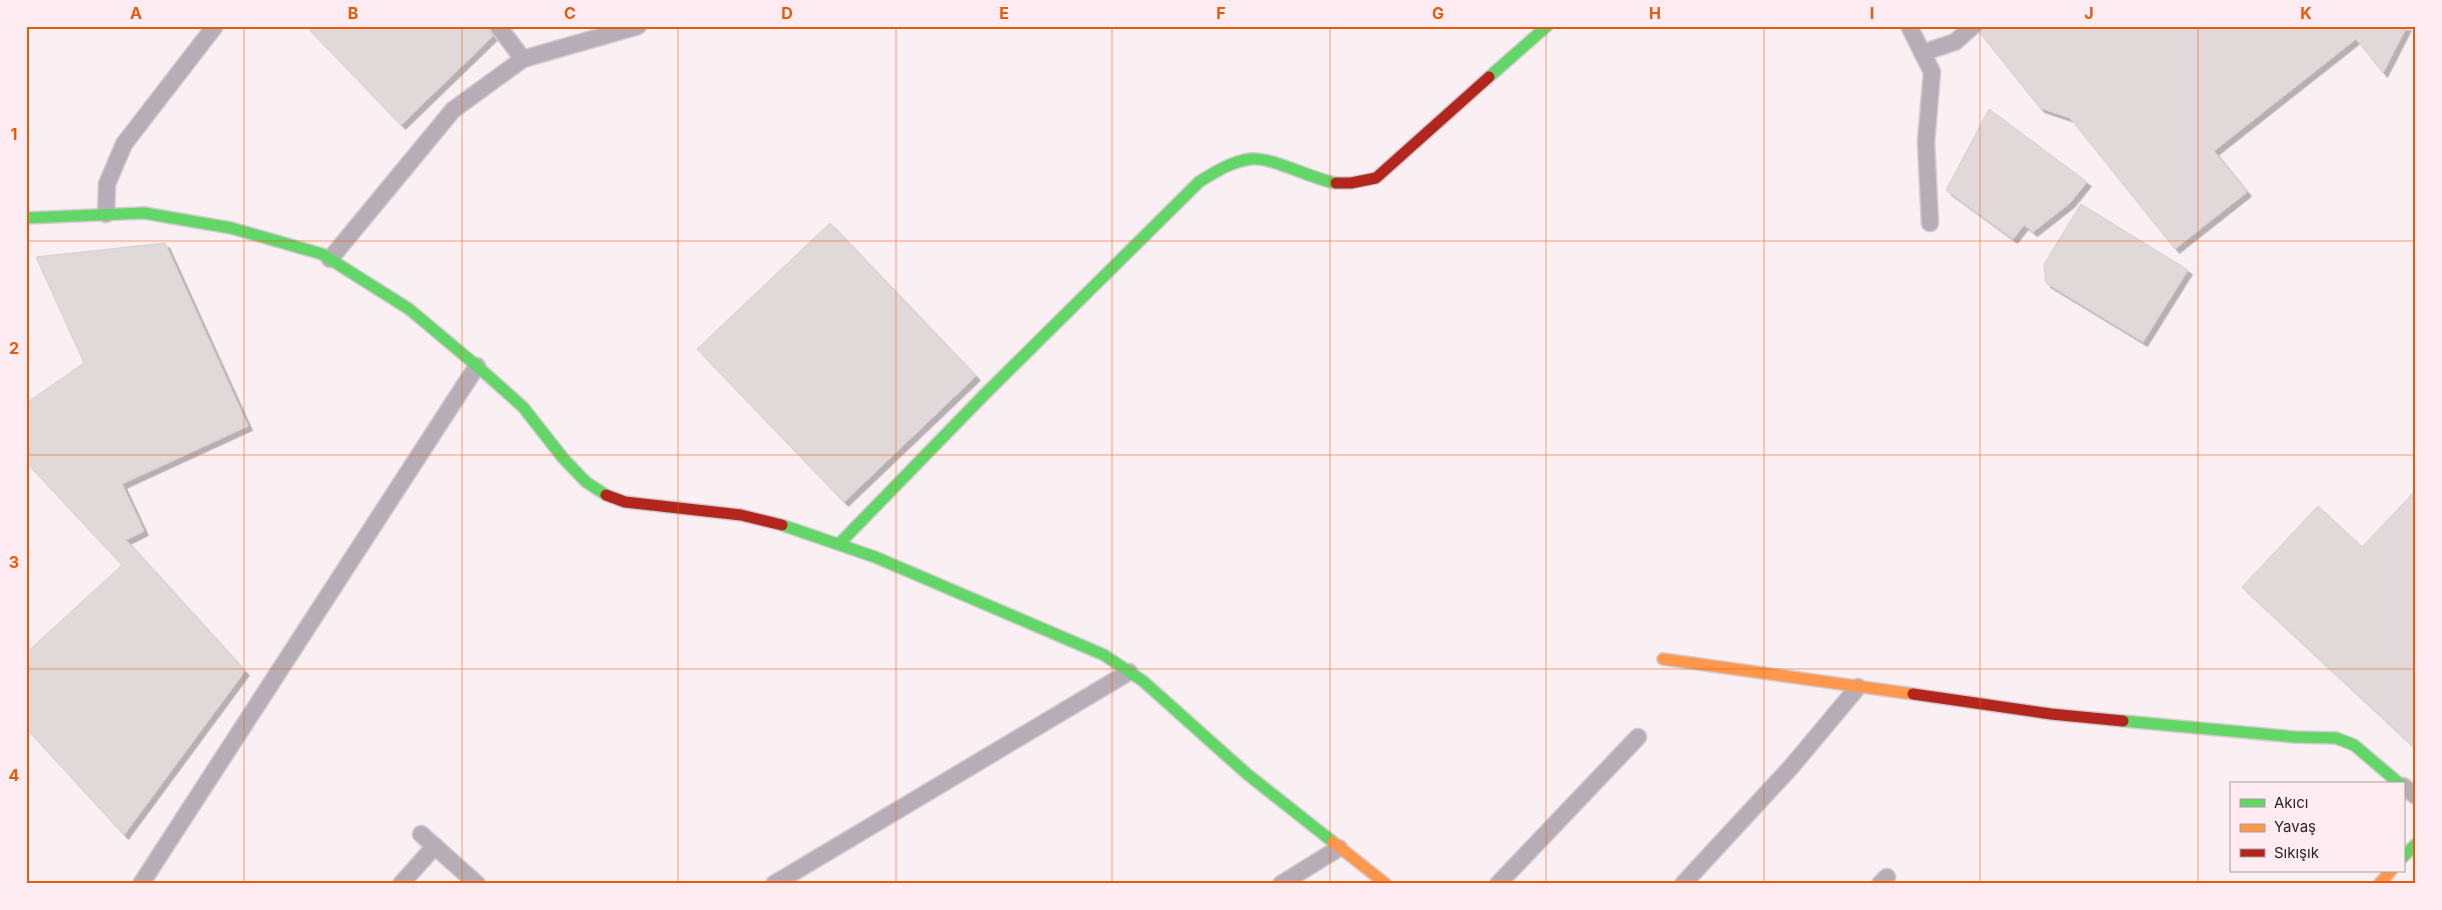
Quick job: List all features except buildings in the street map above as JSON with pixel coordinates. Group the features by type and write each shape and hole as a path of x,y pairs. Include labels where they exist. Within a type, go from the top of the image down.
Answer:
{"street":[{"path":"106,214 107,184 124,144 215,26"},
{"path":"498,26 524,59"},
{"path":"330,259 453,110 524,59 638,26"},
{"path":"839,544 984,395 1200,182 1237,162 1260,159 1340,184 1358,185 1376,178 1547,26"},
{"path":"1909,26 1932,72 1926,142 1930,223"},
{"path":"1922,53 1955,42 1973,26"},
{"path":"26,218 144,213 231,228 322,254 409,310 477,366 523,407 563,458 586,482 606,495 625,502 741,515 786,526 875,557 1045,628 1104,655 1143,681 1248,774 1386,884"},
{"path":"141,884 477,366"},
{"path":"1663,659 2051,714 2296,737 2336,738 2354,745 2398,782"},
{"path":"774,884 1129,672"},
{"path":"1683,884 1792,766 1858,687"},
{"path":"1498,884 1638,737"},
{"path":"2404,787 2416,796"},
{"path":"421,834 477,884"},
{"path":"2404,857 2416,844"},
{"path":"401,884 435,846"},
{"path":"1281,884 1339,848"},
{"path":"2379,884 2389,872"}],"traffic: fast":[{"path":"1489,77 1547,26"},
{"path":"839,544 984,395 1199,182 1230,165 1244,160 1260,159 1336,183"},
{"path":"26,218 144,213 231,228 322,254 409,309 477,366 523,407 563,458 586,482 606,495"},
{"path":"782,525 875,557 1104,655 1143,681 1247,774 1333,842"},
{"path":"2123,721 2295,737 2336,738 2354,745 2398,782"},
{"path":"2404,856 2416,844"}],"traffic: slow":[{"path":"1663,659 1913,694"},
{"path":"1333,842 1386,884"},
{"path":"2379,884 2390,872"}],"traffic: jam":[{"path":"1336,183 1351,183 1376,178 1489,77"},
{"path":"606,495 625,502 741,515 782,525"},
{"path":"1913,694 2051,714 2123,721"}]}
